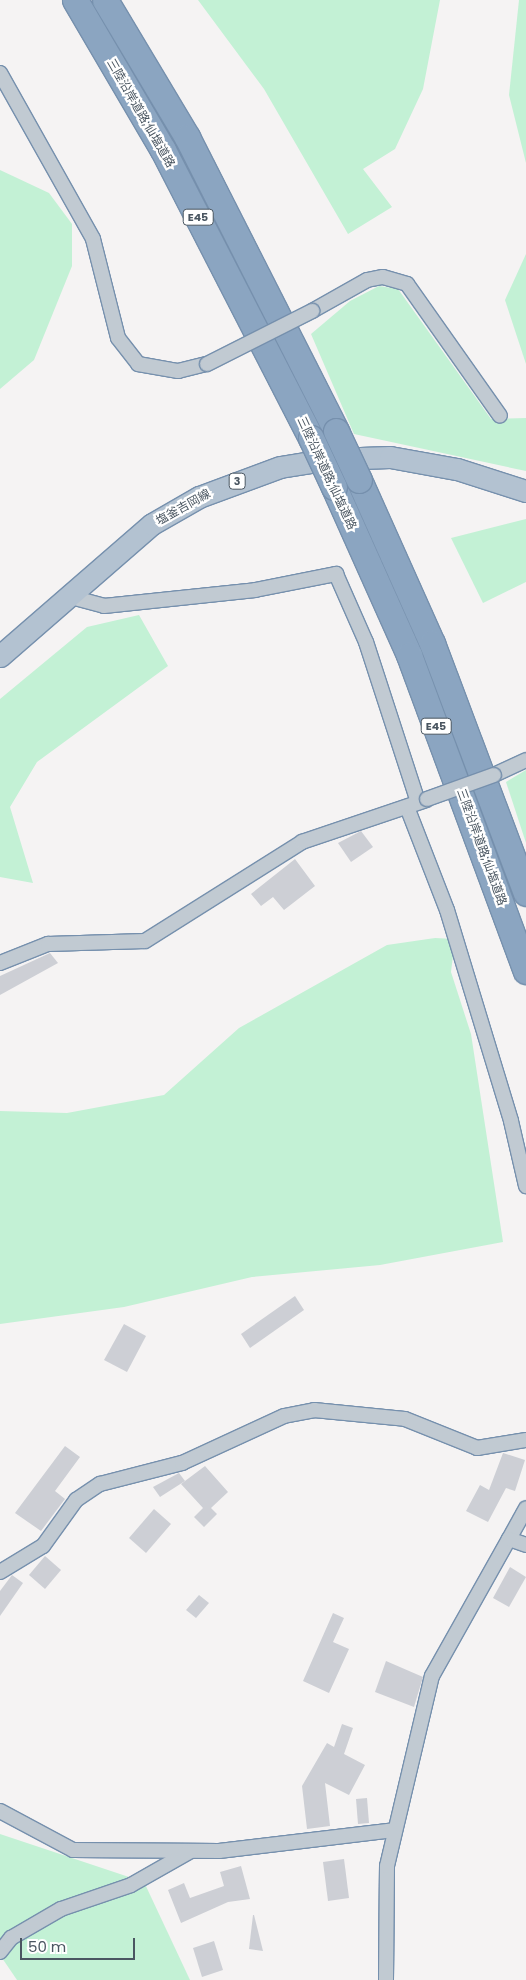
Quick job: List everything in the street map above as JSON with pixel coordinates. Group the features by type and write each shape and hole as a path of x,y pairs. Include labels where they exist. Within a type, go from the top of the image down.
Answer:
{"highway":[{"name":"三陸沿岸道路;仙塩道路","path":"75,0 163,150 312,438 408,655 526,971"},
{"name":"三陸沿岸道路;仙塩道路","path":"105,0 187,137 360,480 432,642 526,893"}],"main road":[{"name":"塩釜吉岡線","path":"0,656 71,597 152,524 199,497 280,467 330,459 390,457 457,469 526,491"}],"street":[{"path":"0,73 94,239 118,338 138,364 178,371 207,364 312,311 367,280 383,276 407,284 500,416"},
{"path":"71,597 104,606 255,590 336,574 366,642 417,803 447,910 511,1121 526,1186"},
{"path":"0,963 48,944 145,941 302,842 351,822 417,803 494,775 526,760"},
{"path":"0,1572 43,1546 76,1500 100,1484 182,1462 284,1416 314,1410 405,1419 477,1448 526,1440"},
{"path":"386,1980 385,1902 394,1830 432,1676 526,1508"},
{"path":"510,1539 526,1545"},
{"path":"0,1811 73,1850 192,1851 394,1830"},
{"path":"0,1952 11,1938 61,1909 131,1885 192,1851"}],"green space":[{"path":"198,0 440,0 423,89 395,149 363,169 392,207 348,234 264,89"},
{"path":"519,0 526,0 526,163 509,95"},
{"path":"0,170 49,193 72,224 72,266 34,360 0,389"},
{"path":"526,254 526,364 505,300"},
{"path":"379,286 398,289 491,419 526,418 526,471 354,434 311,334 350,301"},
{"path":"526,519 526,582 483,603 451,538"},
{"path":"139,615 168,666 37,762 10,807 33,883 0,877 0,699 87,627"},
{"path":"526,770 526,843 506,782"},
{"path":"435,938 455,939 451,972 471,1034 503,1242 380,1265 252,1277 124,1307 0,1324 0,1111 67,1113 164,1095 239,1028 387,945"},
{"path":"0,1834 144,1882 190,1980 17,1980 0,1955"}],"building":[{"path":"361,831 373,847 351,862 338,843"},
{"path":"295,859 315,886 284,910 273,897 261,906 251,894"},
{"path":"50,953 58,963 0,995 0,976"},
{"path":"295,1296 304,1310 250,1348 241,1334"},
{"path":"124,1324 146,1336 127,1372 104,1360"},
{"path":"65,1446 80,1457 55,1491 65,1499 41,1531 15,1513"},
{"path":"503,1453 525,1460 515,1491 506,1488 488,1522 466,1511 480,1485 489,1490"},
{"path":"205,1466 228,1492 211,1508 217,1514 204,1527 194,1517 203,1508 181,1484"},
{"path":"179,1473 185,1481 160,1497 153,1487"},
{"path":"154,1509 171,1524 146,1553 129,1538"},
{"path":"45,1556 61,1570 45,1589 29,1575"},
{"path":"510,1567 526,1577 509,1607 493,1598"},
{"path":"12,1575 23,1583 0,1616 0,1591"},
{"path":"199,1595 209,1603 196,1618 186,1610"},
{"path":"333,1613 344,1618 333,1642 349,1649 329,1693 303,1681"},
{"path":"386,1661 423,1677 414,1707 375,1692"},
{"path":"342,1724 353,1728 344,1754 365,1765 349,1795 325,1783 330,1826 307,1829 302,1786 327,1743 334,1747"},
{"path":"367,1798 369,1823 358,1824 356,1799"},
{"path":"344,1859 349,1898 328,1901 323,1862"},
{"path":"241,1866 250,1899 228,1902 181,1923 168,1890 184,1883 190,1898 224,1886 220,1872"},
{"path":"254,1915 263,1951 249,1949"},
{"path":"214,1941 223,1970 202,1977 193,1948"}]}
